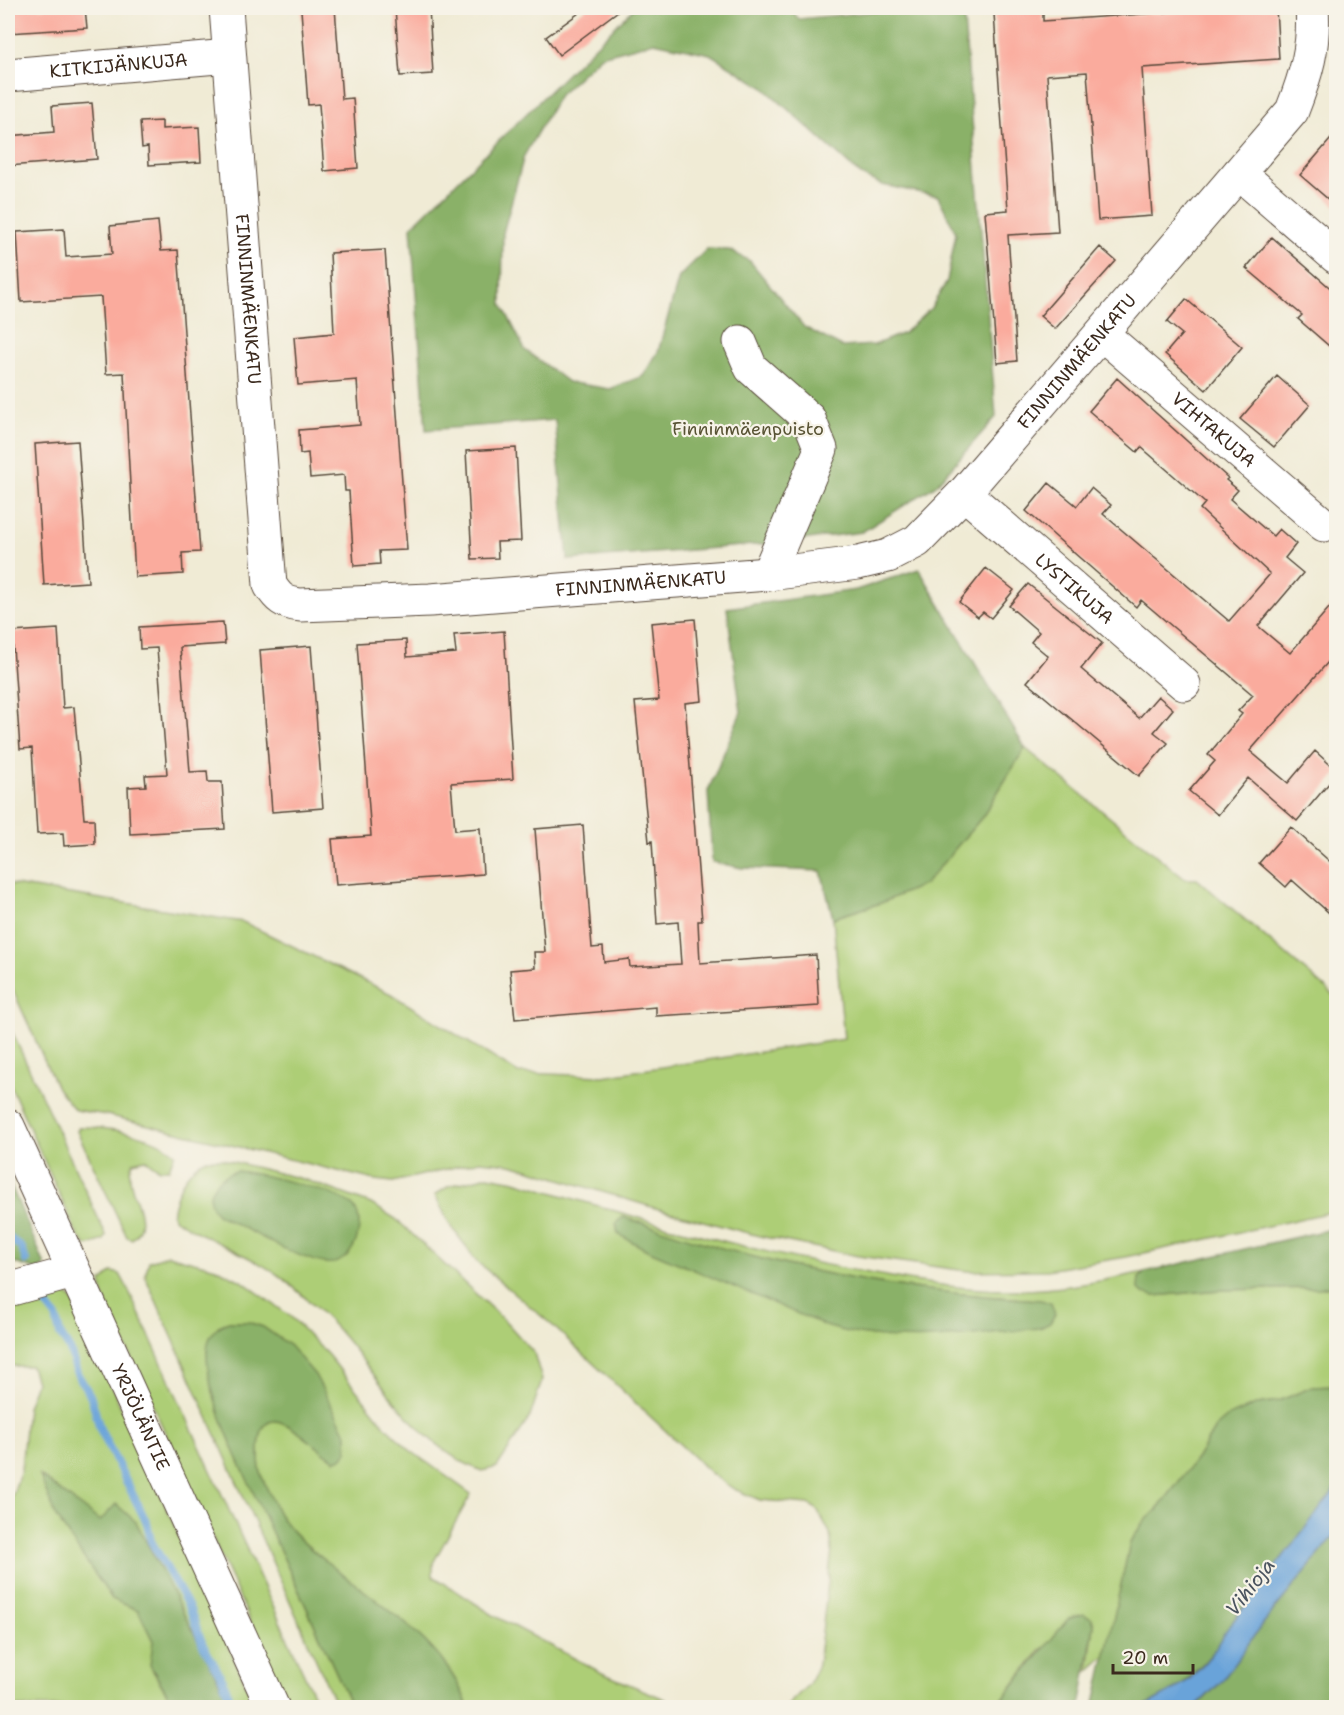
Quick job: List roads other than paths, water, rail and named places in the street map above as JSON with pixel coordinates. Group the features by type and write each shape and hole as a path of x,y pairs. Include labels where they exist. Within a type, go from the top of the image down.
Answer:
{"street":[{"name":"FINNINMÄENKATU","path":"225,8 270,585 278,597 287,604 300,605 372,603 768,574 888,556 917,541 964,494 1292,111 1309,69 1321,18"},
{"name":"KITKIJÄNKUJA","path":"8,75 229,56"},
{"path":"1239,172 1336,257"},
{"name":"VIHTAKUJA","path":"1102,334 1324,525"},
{"path":"740,342 751,368 809,419 816,431 821,449 768,574"},
{"name":"LYSTIKUJA","path":"964,494 1184,684"},
{"name":"YRJÖLÄNTIE","path":"8,1126 273,1707"},
{"path":"8,1290 73,1272"}],"water":[{"path":"1336,1488 1336,1534 1261,1626 1222,1681 1195,1707 1143,1707 1181,1686 1192,1677 1212,1654 1224,1633"}],"waterway":[{"path":"8,1237 22,1248 26,1261"},
{"path":"46,1304 56,1317 60,1334 70,1350 77,1373 91,1397 100,1429 147,1523 151,1541 189,1607 203,1645 223,1680 233,1708"}],"park label":[{"name":"Finninmäenpuisto","path":"748,429"}],"water label":[{"name":"Vihioja","path":"1250,1587"}]}
